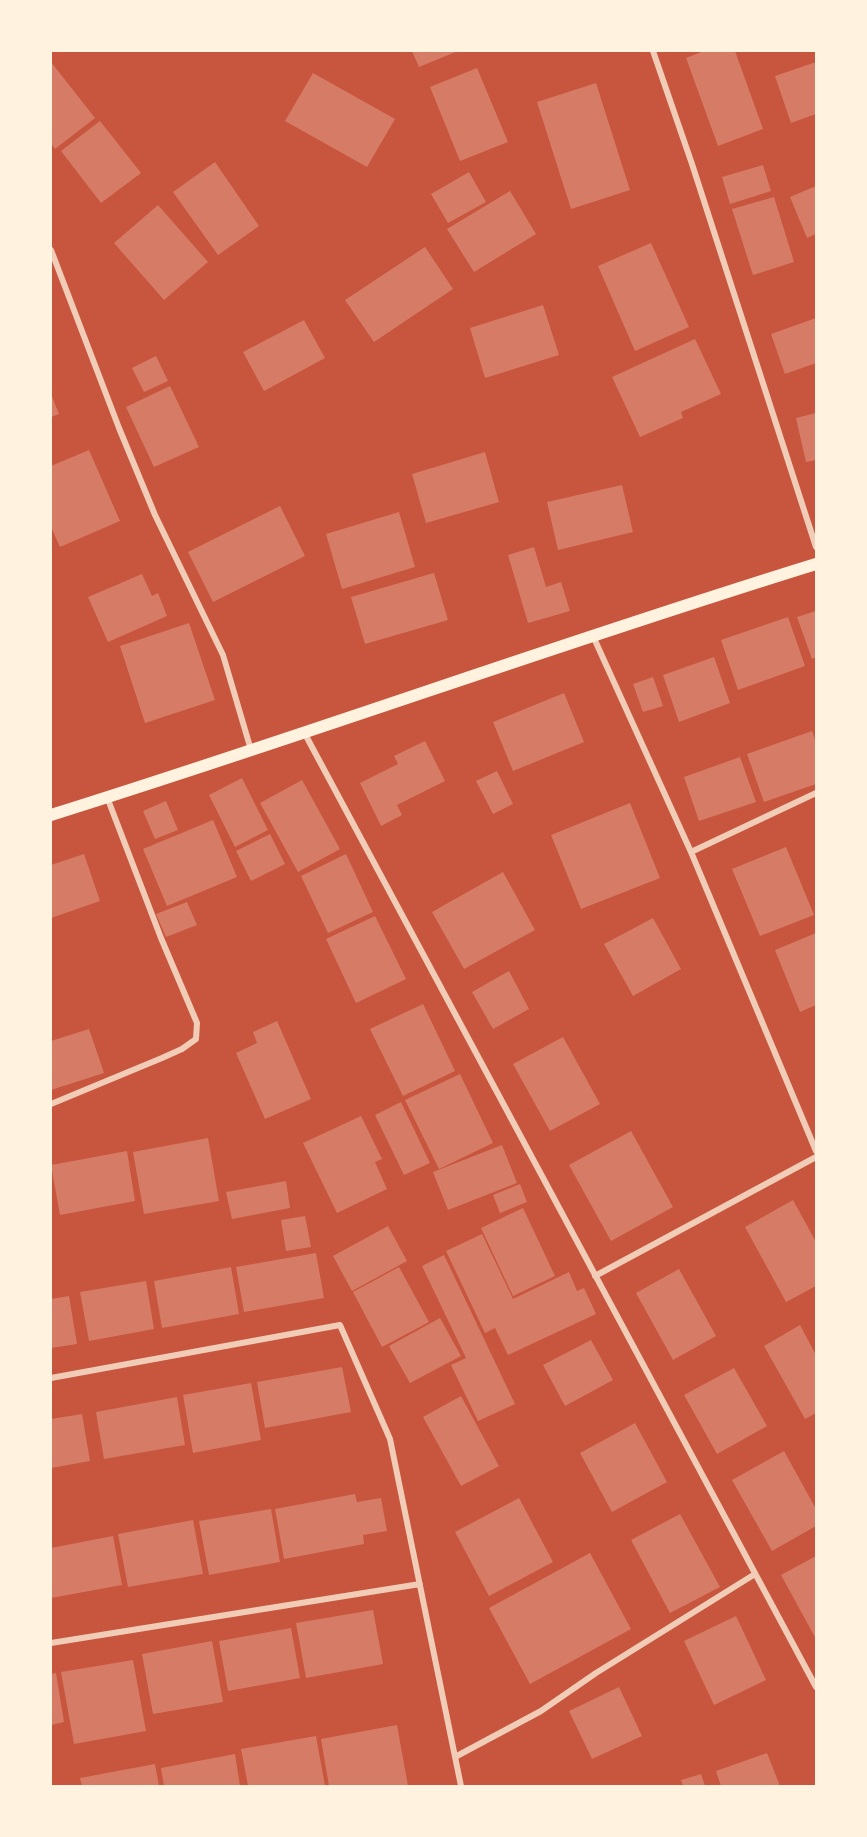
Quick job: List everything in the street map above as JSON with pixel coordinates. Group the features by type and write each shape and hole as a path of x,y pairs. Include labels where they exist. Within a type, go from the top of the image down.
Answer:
{"main road":[{"path":"51,815 305,734 702,599 816,564"}],"street":[{"path":"655,52 816,547"},
{"path":"51,250 118,428 155,515 223,655 251,750"},
{"path":"593,636 691,852 816,1151"},
{"path":"305,734 816,1687"},
{"path":"691,852 816,793"},
{"path":"51,1104 162,1058 182,1049 196,1039 197,1023 107,797"},
{"path":"595,1276 816,1157"},
{"path":"51,1378 340,1325 390,1438 461,1786"},
{"path":"455,1757 541,1711 596,1673 755,1574"},
{"path":"51,1643 420,1584"}],"building":[{"path":"412,51 458,51 419,67"},
{"path":"704,51 735,51 763,129 718,146 686,58"},
{"path":"51,62 95,118 55,149 51,143"},
{"path":"816,62 816,114 791,123 775,76"},
{"path":"477,68 508,142 460,161 430,87"},
{"path":"313,73 395,119 367,167 285,121"},
{"path":"596,83 630,190 571,209 537,102"},
{"path":"100,121 141,173 101,203 61,151"},
{"path":"215,162 259,226 218,255 173,192"},
{"path":"763,165 771,191 730,204 722,177"},
{"path":"469,172 486,202 448,223 431,194"},
{"path":"816,186 816,234 807,238 790,197"},
{"path":"510,191 536,234 474,272 447,229"},
{"path":"774,197 794,262 753,275 732,209"},
{"path":"158,205 208,262 164,300 114,243"},
{"path":"651,243 689,327 635,351 598,266"},
{"path":"425,247 453,289 374,342 345,300"},
{"path":"543,305 559,355 485,378 470,328"},
{"path":"816,318 816,363 785,374 771,334"},
{"path":"304,320 325,358 264,391 243,352"},
{"path":"695,339 721,394 681,412 683,418 640,437 612,377"},
{"path":"156,356 168,381 144,392 132,368"},
{"path":"170,386 199,447 154,467 126,407"},
{"path":"51,394 59,414 51,417"},
{"path":"816,413 816,460 806,462 796,418"},
{"path":"89,450 120,521 60,547 51,527 51,466"},
{"path":"485,452 499,502 426,523 412,474"},
{"path":"622,485 633,532 558,550 547,502"},
{"path":"280,506 305,556 213,602 188,552"},
{"path":"399,512 415,567 342,589 326,534"},
{"path":"534,547 546,587 561,582 570,611 528,623 508,555"},
{"path":"434,573 448,620 365,644 351,597"},
{"path":"142,574 152,596 158,593 167,616 108,642 88,597"},
{"path":"816,611 816,657 812,659 797,617"},
{"path":"788,617 805,666 738,690 721,640"},
{"path":"189,623 215,700 145,723 120,646"},
{"path":"714,657 730,703 679,722 663,675"},
{"path":"653,677 663,706 643,712 633,684"},
{"path":"564,693 584,742 513,771 493,722"},
{"path":"812,731 816,743 816,784 764,802 747,754"},
{"path":"425,741 445,781 397,805 402,815 381,826 360,783 398,764 394,756"},
{"path":"740,757 756,802 699,821 684,777"},
{"path":"497,771 513,804 493,814 476,781"},
{"path":"242,778 268,830 235,847 209,795"},
{"path":"302,780 340,849 298,872 260,803"},
{"path":"166,801 178,830 155,839 143,811"},
{"path":"630,803 660,878 581,909 551,835"},
{"path":"213,820 237,877 167,906 143,849"},
{"path":"270,834 285,864 251,881 236,851"},
{"path":"786,847 814,915 760,936 732,869"},
{"path":"84,854 100,901 51,918 51,865"},
{"path":"346,854 373,912 328,933 301,876"},
{"path":"503,872 535,930 464,969 432,912"},
{"path":"187,902 197,925 166,937 156,914"},
{"path":"375,916 406,979 356,1003 326,939"},
{"path":"653,918 681,969 633,996 604,944"},
{"path":"816,933 816,1005 800,1012 775,950"},
{"path":"509,971 529,1009 493,1029 472,992"},
{"path":"423,1004 455,1071 403,1096 370,1029"},
{"path":"277,1021 311,1099 265,1119 236,1053 257,1043 253,1032"},
{"path":"89,1029 104,1073 51,1090 51,1041"},
{"path":"563,1037 600,1104 550,1131 513,1064"},
{"path":"460,1074 493,1143 439,1169 405,1100"},
{"path":"401,1102 430,1163 404,1175 375,1115"},
{"path":"361,1116 382,1159 375,1162 387,1189 337,1213 303,1143"},
{"path":"631,1131 673,1207 611,1241 569,1165"},
{"path":"208,1138 219,1201 144,1214 133,1152"},
{"path":"502,1145 517,1183 448,1210 433,1172"},
{"path":"127,1151 135,1201 60,1215 51,1165"},
{"path":"286,1181 290,1208 232,1219 226,1192"},
{"path":"520,1184 527,1202 500,1213 493,1195"},
{"path":"793,1200 816,1242 816,1286 786,1302 745,1227"},
{"path":"523,1208 555,1276 513,1296 481,1228"},
{"path":"305,1216 311,1247 286,1251 281,1220"},
{"path":"388,1226 407,1261 352,1291 333,1256"},
{"path":"482,1234 513,1299 569,1272 577,1291 584,1288 596,1314 508,1355 495,1328 485,1333 446,1251"},
{"path":"316,1253 324,1298 244,1312 236,1267"},
{"path":"444,1255 515,1404 478,1421 451,1365 466,1358 422,1266"},
{"path":"231,1267 239,1314 162,1328 154,1281"},
{"path":"399,1267 429,1322 382,1347 353,1292"},
{"path":"679,1269 716,1336 673,1360 636,1293"},
{"path":"146,1281 154,1329 89,1341 80,1292"},
{"path":"69,1296 77,1344 51,1348 51,1299"},
{"path":"440,1318 461,1356 410,1383 389,1346"},
{"path":"800,1325 816,1355 816,1413 805,1419 764,1346"},
{"path":"591,1340 613,1380 565,1406 543,1365"},
{"path":"342,1367 351,1412 265,1428 257,1382"},
{"path":"734,1368 767,1426 717,1454 684,1395"},
{"path":"251,1383 261,1440 193,1453 183,1395"},
{"path":"461,1396 499,1466 461,1486 423,1417"},
{"path":"177,1397 185,1445 104,1459 96,1412"},
{"path":"82,1414 90,1461 51,1468 51,1419"},
{"path":"635,1423 667,1482 612,1512 580,1453"},
{"path":"784,1451 816,1509 816,1526 772,1551 732,1480"},
{"path":"355,1494 357,1502 381,1498 387,1531 363,1535 364,1544 284,1559 275,1509"},
{"path":"519,1498 553,1562 489,1596 455,1532"},
{"path":"271,1509 280,1562 209,1575 199,1521"},
{"path":"680,1514 720,1587 670,1613 631,1540"},
{"path":"193,1520 203,1574 128,1587 118,1534"},
{"path":"113,1536 122,1585 51,1598 51,1548"},
{"path":"590,1553 631,1629 530,1684 489,1608"},
{"path":"816,1556 816,1639 781,1575"},
{"path":"373,1610 383,1664 306,1678 296,1623"},
{"path":"736,1616 766,1680 714,1705 684,1641"},
{"path":"291,1628 300,1678 228,1691 219,1641"},
{"path":"212,1641 223,1702 153,1714 142,1654"},
{"path":"133,1660 146,1731 74,1744 61,1672"},
{"path":"56,1673 64,1722 51,1725 51,1674"},
{"path":"619,1687 642,1736 592,1759 569,1711"},
{"path":"397,1725 408,1786 329,1786 321,1739"},
{"path":"316,1736 325,1786 248,1786 241,1749"},
{"path":"767,1753 780,1786 721,1786 716,1771"},
{"path":"235,1754 240,1786 164,1786 161,1768"},
{"path":"155,1764 159,1786 82,1786 80,1778"},
{"path":"701,1774 705,1786 683,1786 681,1780"}]}
